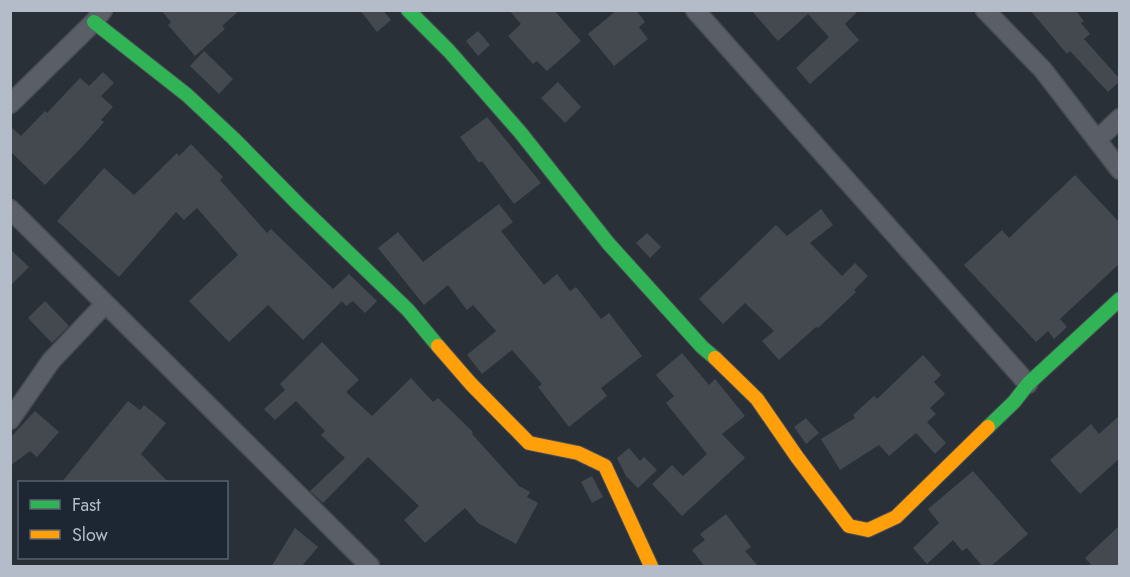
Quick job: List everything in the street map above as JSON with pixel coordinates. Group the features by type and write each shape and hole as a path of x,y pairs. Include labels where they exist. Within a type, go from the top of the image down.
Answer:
{"street":[{"path":"408,10 465,69 520,132 608,243 666,308 702,347 726,367 757,399 849,526 868,531 896,517 1002,414 1028,384 1119,299"},
{"path":"695,10 1028,384"},
{"path":"985,10 1043,70 1119,170"},
{"path":"10,104 98,16 234,139 408,310 471,384 529,442 578,453 604,466 651,567"},
{"path":"1096,140 1119,118"},
{"path":"10,209 370,567"},
{"path":"10,420 51,361 105,304"}],"building":[{"path":"161,10 240,10 222,26 225,29 195,56 168,25 171,22"},
{"path":"360,10 383,10 391,20 377,32"},
{"path":"509,10 554,10 581,41 547,71 537,61 533,64 508,36 521,24"},
{"path":"617,10 636,10 645,22 639,27 648,39 614,66 588,34"},
{"path":"751,10 859,10 845,24 859,40 810,84 796,68 829,37 808,14 778,41"},
{"path":"1030,10 1075,10 1084,21 1081,23 1090,34 1084,39 1119,78 1119,82 1108,92 1070,51 1067,54"},
{"path":"478,31 490,45 478,56 466,41"},
{"path":"204,51 233,79 219,94 190,66"},
{"path":"103,72 114,83 101,96 113,107 101,120 104,122 45,185 10,151 10,126 21,136 45,111 47,113 80,78 89,86"},
{"path":"558,82 581,107 565,123 541,98"},
{"path":"487,117 541,183 514,204 482,161 479,163 460,137"},
{"path":"191,144 223,177 220,180 267,233 271,229 333,289 349,274 377,301 365,313 353,301 346,306 342,301 303,340 268,305 229,342 189,301 238,255 197,208 184,220 176,212 119,277 57,221 104,168 134,195 177,153 179,156"},
{"path":"1075,175 1119,222 1119,264 1060,319 1067,327 1054,339 1048,331 1036,342 964,265 1002,230 1009,238"},
{"path":"499,204 513,222 501,231 544,285 557,274 570,291 576,287 601,319 609,313 642,356 601,388 607,396 569,427 538,387 542,384 512,350 482,374 467,355 496,331 473,305 467,310 448,285 424,305 378,248 398,232 423,262"},
{"path":"821,209 833,225 810,243 842,276 855,263 868,276 854,290 856,292 818,328 816,327 779,360 762,341 774,331 745,303 723,324 699,299 776,225 787,236"},
{"path":"647,233 661,247 650,258 636,243"},
{"path":"10,249 29,267 10,286"},
{"path":"45,301 69,326 52,343 28,318"},
{"path":"322,342 359,380 346,392 372,416 411,378 433,402 438,398 473,432 472,434 519,486 530,492 527,497 538,503 516,544 478,523 465,508 425,543 404,520 419,506 368,457 323,503 310,491 345,458 321,435 325,431 296,401 275,420 264,409 285,390 280,384"},
{"path":"682,353 709,385 715,379 745,416 722,434 745,458 682,516 652,484 672,465 683,476 707,454 666,403 674,396 656,375"},
{"path":"923,355 941,375 934,382 945,394 930,408 936,414 927,422 946,443 935,454 916,433 889,456 879,445 840,470 821,439 855,418 853,415 874,396 877,399"},
{"path":"128,401 140,410 144,405 166,423 141,454 167,481 63,481"},
{"path":"35,411 59,432 37,457 30,451 10,466 10,438"},
{"path":"1119,416 1119,459 1080,494 1050,460 1091,424 1099,434"},
{"path":"806,418 819,433 806,444 794,427"},
{"path":"629,448 640,461 644,457 657,470 638,488 626,476 617,458"},
{"path":"973,471 1028,534 990,567 983,567 967,548 962,551 953,540 927,564 913,548 939,523 928,509"},
{"path":"592,476 603,497 592,503 581,482"},
{"path":"726,514 751,547 745,551 759,567 705,567 692,550 705,540 700,534"},
{"path":"1119,526 1119,567 1093,567 1085,558"},
{"path":"295,528 318,547 301,567 271,567"}],"traffic: fast":[{"path":"408,10 449,51 520,132 608,243 702,347 715,358"},
{"path":"94,22 187,95 234,139 408,310 438,346"},
{"path":"988,427 1014,402 1028,384 1120,299"}],"traffic: slow":[{"path":"438,346 471,384 529,443 578,453 605,466 651,566"},
{"path":"715,358 757,399 849,526 868,530 896,517 988,427"}]}
